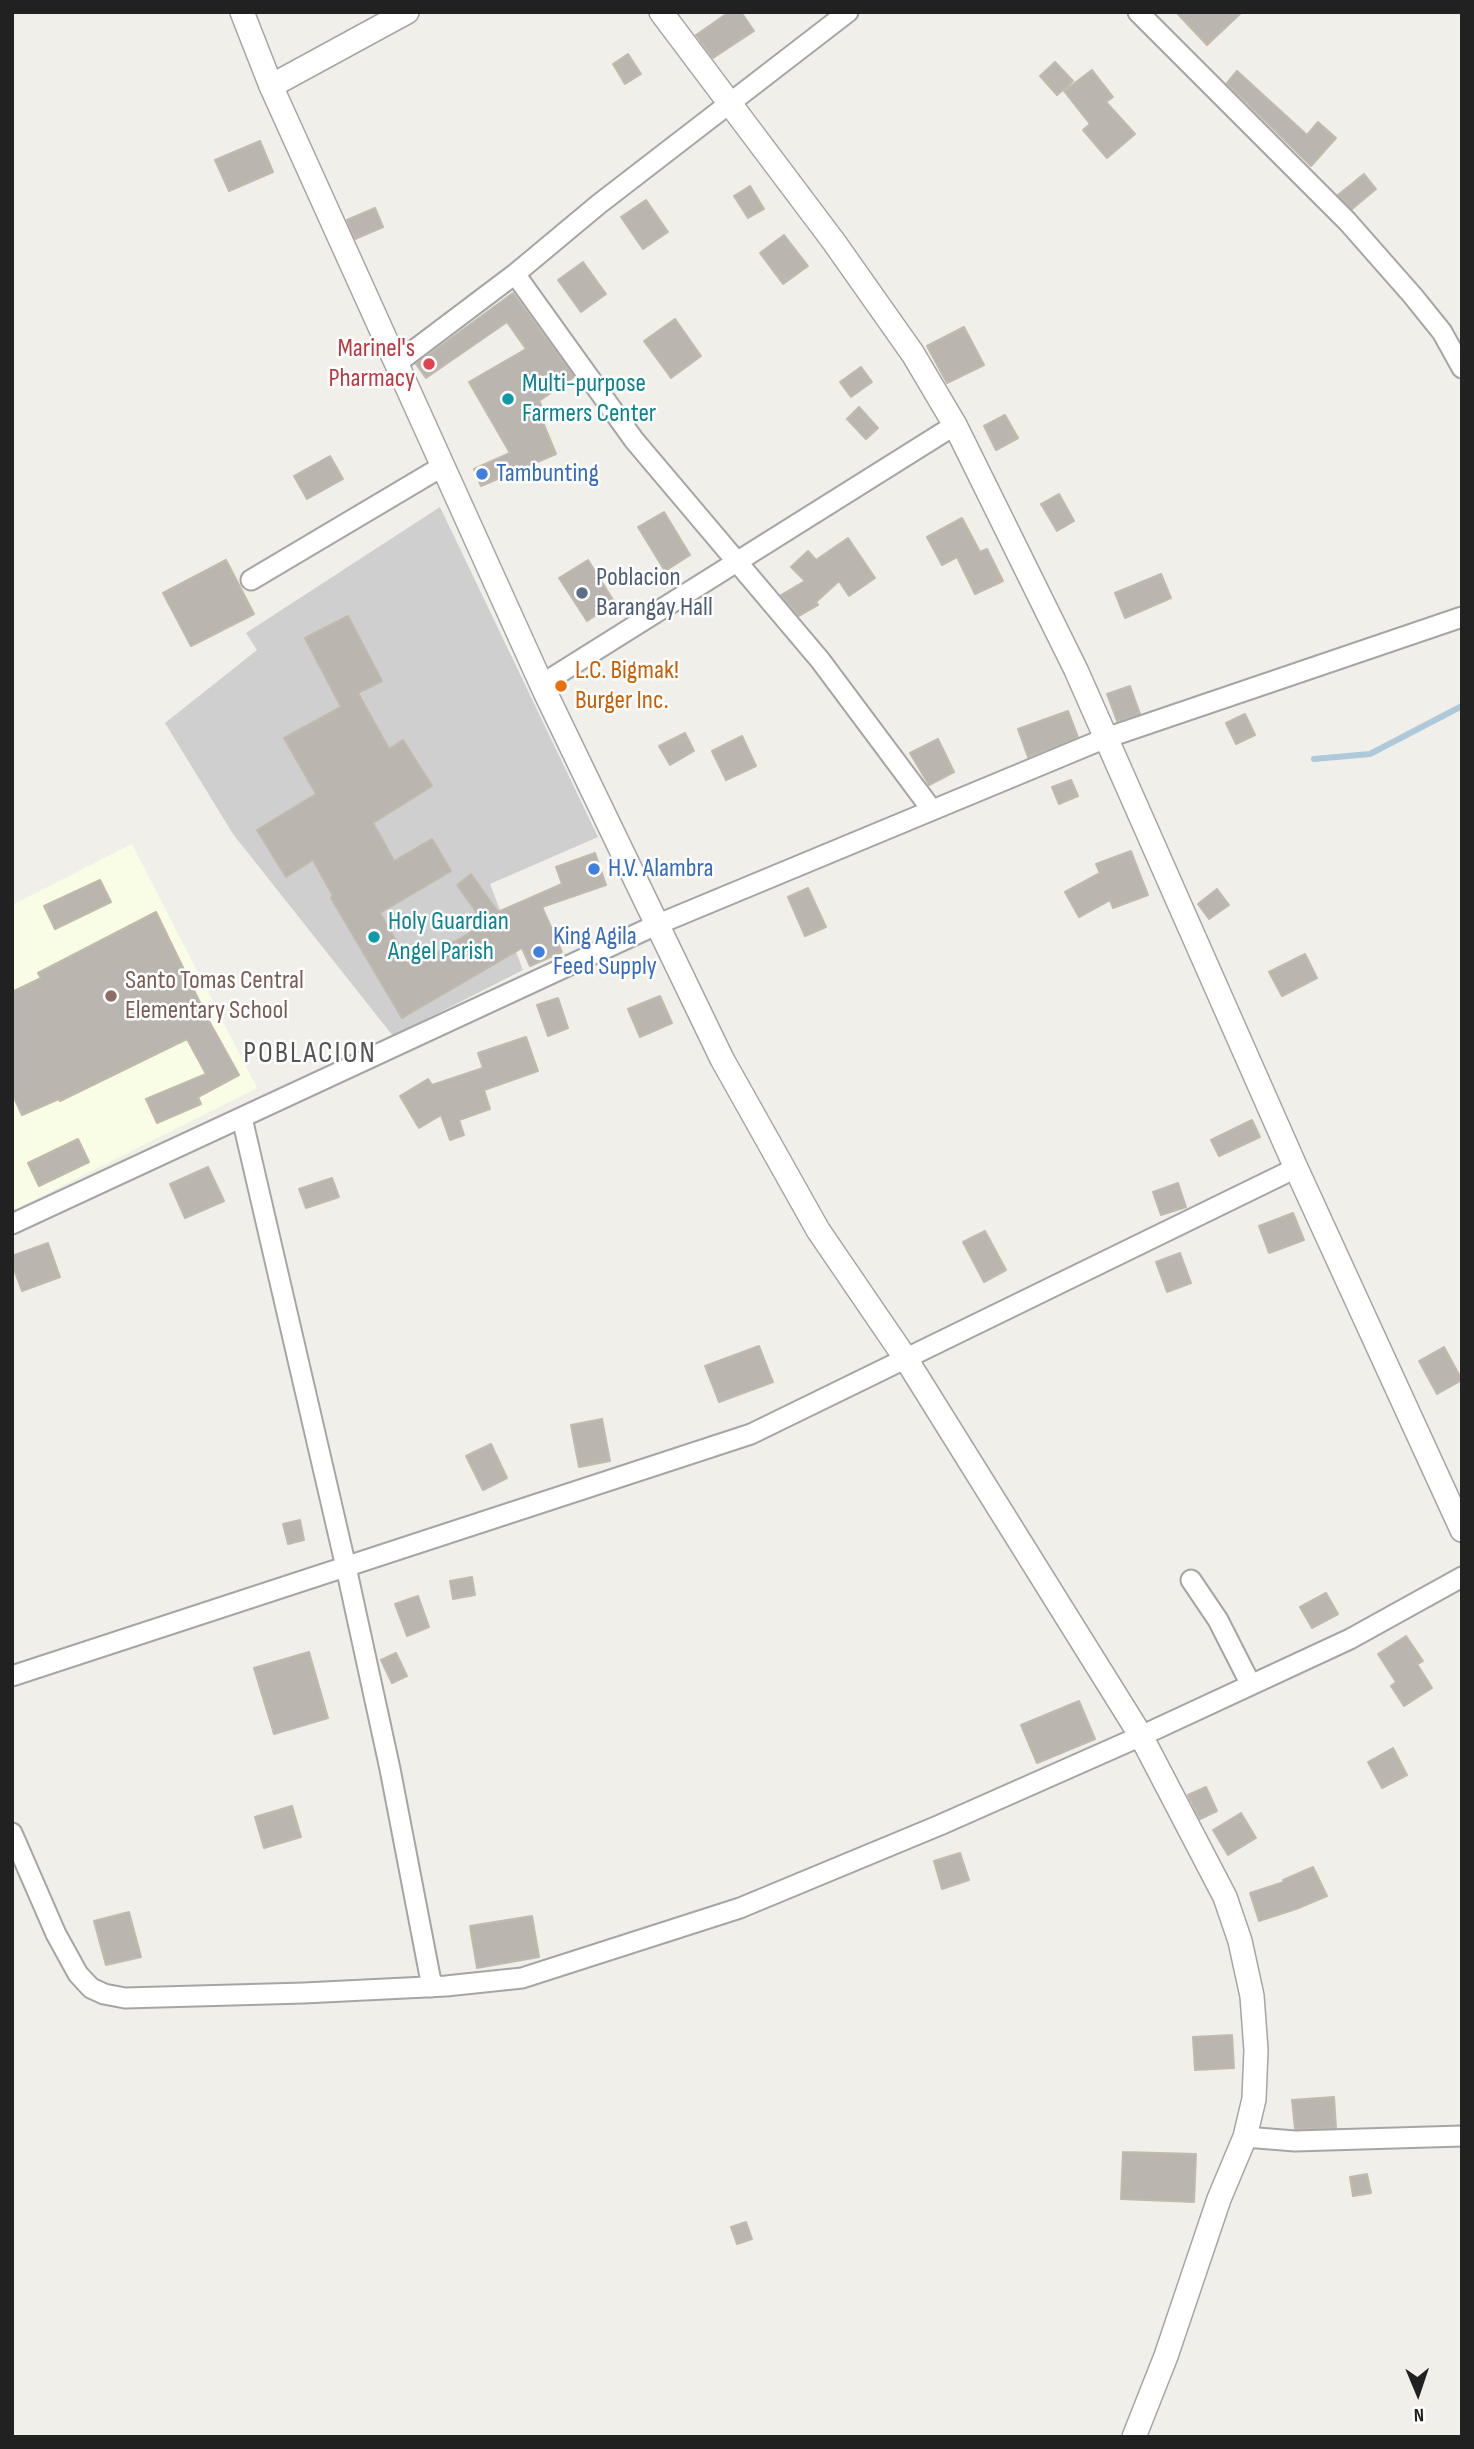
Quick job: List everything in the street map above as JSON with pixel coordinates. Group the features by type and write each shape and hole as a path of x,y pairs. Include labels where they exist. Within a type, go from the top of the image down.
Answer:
{"street":[{"path":"242,12 271,86 542,684 722,1059 818,1230 906,1359 1141,1736 1220,1886 1240,1941 1252,1996 1256,2050 1254,2099 1245,2137 1219,2199 1166,2356 1134,2437"},
{"path":"271,86 407,12"},
{"path":"661,12 834,242 913,354 955,425 1076,670 1296,1168 1462,1530"},
{"path":"397,363 515,274 599,204 848,12"},
{"path":"1139,12 1348,220 1435,323 1462,368"},
{"path":"515,274 634,440 734,562 820,660 933,810"},
{"path":"542,684 955,425"},
{"path":"251,580 443,466"},
{"path":"12,1224 656,925 1106,738 1462,617"},
{"path":"242,1118 390,1769 432,1987"},
{"path":"12,1676 751,1434 1296,1168"},
{"path":"12,1833 56,1934 78,1973 91,1989 104,1994 125,1998 432,1987 533,1975 727,1912 940,1825 1350,1639 1462,1577"},
{"path":"1191,1580 1218,1620 1251,1685"},
{"path":"1245,2137 1295,2141 1462,2136"}],"shaded area":[{"path":"440,507 598,837 490,884 523,970 393,1036 233,834 165,723 257,650 246,633"},
{"name":"Santo Tomas Central Elementary School","path":"132,844 257,1088 12,1211 12,905"}],"building":[{"path":"729,12 741,12 754,31 713,58 696,35"},
{"path":"1176,12 1242,12 1207,45"},
{"path":"628,54 641,74 625,84 613,64"},
{"path":"1055,62 1073,81 1057,95 1040,76"},
{"path":"1092,70 1113,97 1106,102 1135,134 1107,158 1083,130 1090,124 1064,91"},
{"path":"1237,71 1307,135 1318,122 1336,138 1311,166 1227,83"},
{"path":"260,141 273,172 229,191 215,160"},
{"path":"1364,174 1376,189 1352,209 1338,195"},
{"path":"750,186 764,209 748,218 734,196"},
{"path":"646,200 668,232 643,249 621,217"},
{"path":"375,208 383,227 355,239 347,220"},
{"path":"784,235 808,266 783,284 760,253"},
{"path":"583,262 606,294 581,312 558,280"},
{"path":"513,293 574,377 539,401 548,417 542,420 556,454 481,486 474,469 510,453 469,382 526,349 507,322 426,378 416,364"},
{"path":"675,319 701,356 671,378 644,341"},
{"path":"964,327 984,365 947,383 927,346"},
{"path":"861,367 872,382 851,397 840,382"},
{"path":"859,407 878,428 866,439 847,419"},
{"path":"1005,415 1018,438 996,450 984,426"},
{"path":"330,456 343,479 307,499 294,476"},
{"path":"1059,494 1074,521 1057,531 1041,504"},
{"path":"664,512 690,555 665,571 638,527"},
{"path":"962,518 980,552 987,549 1003,581 975,594 957,557 942,565 927,537"},
{"path":"848,538 875,578 849,596 839,581 816,602 818,605 799,616 781,595 805,581 791,567 808,551 816,560"},
{"path":"226,560 254,614 191,646 163,593"},
{"path":"588,560 615,603 587,621 559,578"},
{"path":"1161,574 1171,598 1125,618 1115,593"},
{"path":"348,616 382,681 358,693 389,749 403,740 432,786 373,823 394,861 432,839 451,871 380,913 411,967 485,924 457,885 471,874 498,912 562,884 556,867 595,853 606,885 542,907 562,952 530,966 522,948 402,1018 331,898 333,896 313,860 286,877 257,830 316,794 284,738 341,707 305,638"},
{"path":"1130,686 1140,714 1117,721 1107,694"},
{"path":"1068,711 1078,737 1028,757 1018,729"},
{"path":"1245,714 1255,735 1236,744 1226,723"},
{"path":"685,733 694,751 670,765 659,746"},
{"path":"742,736 756,766 726,780 712,751"},
{"path":"938,739 954,772 929,785 910,753"},
{"path":"1071,780 1078,796 1059,804 1052,787"},
{"path":"1131,851 1148,895 1113,908 1110,900 1079,917 1065,892 1100,873 1096,864"},
{"path":"100,880 111,902 55,929 44,906"},
{"path":"808,888 826,927 805,936 788,897"},
{"path":"1217,889 1229,905 1209,919 1198,904"},
{"path":"156,912 209,1021 239,1075 198,1097 201,1104 157,1123 146,1099 206,1074 187,1039 60,1101 59,1099 22,1115 12,1093 12,992 41,978 38,973"},
{"path":"1305,954 1317,978 1282,996 1269,972"},
{"path":"660,996 672,1023 640,1037 628,1009"},
{"path":"558,998 568,1028 548,1036 537,1005"},
{"path":"526,1037 538,1071 484,1090 490,1109 459,1120 464,1135 450,1140 441,1115 419,1128 400,1096 428,1079 432,1085 483,1068 478,1053"},
{"path":"1252,1120 1260,1137 1219,1156 1211,1140"},
{"path":"78,1139 89,1162 39,1186 28,1163"},
{"path":"208,1167 224,1201 185,1218 170,1184"},
{"path":"332,1178 339,1197 306,1208 299,1189"},
{"path":"1178,1183 1186,1207 1161,1215 1153,1192"},
{"path":"1293,1213 1304,1240 1269,1253 1259,1226"},
{"path":"985,1231 1006,1270 984,1282 963,1242"},
{"path":"48,1243 60,1277 22,1291 12,1264 12,1256"},
{"path":"1180,1253 1191,1283 1167,1292 1156,1262"},
{"path":"759,1346 773,1382 719,1402 705,1366"},
{"path":"1444,1347 1462,1380 1437,1394 1419,1361"},
{"path":"602,1419 610,1461 579,1467 571,1425"},
{"path":"491,1444 507,1478 483,1490 466,1456"},
{"path":"300,1520 304,1540 288,1544 283,1524"},
{"path":"472,1577 475,1595 453,1599 450,1581"},
{"path":"1326,1593 1338,1614 1312,1628 1300,1607"},
{"path":"418,1596 429,1627 407,1636 395,1604"},
{"path":"1406,1636 1423,1661 1417,1664 1432,1688 1404,1706 1391,1686 1396,1682 1378,1654"},
{"path":"309,1652 328,1718 274,1734 254,1668"},
{"path":"396,1653 407,1676 392,1683 381,1660"},
{"path":"1079,1701 1095,1739 1037,1763 1021,1725"},
{"path":"1393,1748 1407,1775 1382,1788 1368,1762"},
{"path":"1206,1787 1217,1811 1200,1819 1188,1795"},
{"path":"292,1806 301,1837 264,1848 255,1817"},
{"path":"1241,1813 1256,1838 1228,1855 1213,1830"},
{"path":"960,1853 969,1880 942,1889 934,1861"},
{"path":"1313,1867 1327,1896 1259,1921 1250,1893 1284,1882 1283,1880"},
{"path":"129,1912 141,1957 106,1965 94,1921"},
{"path":"532,1916 539,1957 477,1968 470,1926"},
{"path":"1232,2035 1234,2068 1195,2070 1193,2037"},
{"path":"1334,2097 1336,2128 1295,2129 1292,2100"},
{"path":"1123,2152 1196,2154 1194,2202 1121,2199"},
{"path":"1367,2174 1371,2193 1353,2196 1350,2177"},
{"path":"746,2222 752,2239 737,2244 731,2227"}],"waterway":[{"path":"1314,759 1370,754 1462,706"}],"place":[{"name":"Marinel's Pharmacy","path":"429,364"},
{"name":"Multi-purpose Farmers Center","path":"508,399"},
{"name":"Tambunting","path":"482,474"},
{"name":"Poblacion Barangay Hall","path":"582,593"},
{"name":"L.C. Bigmak! Burger Inc.","path":"561,686"},
{"name":"H.V. Alambra","path":"594,869"},
{"name":"Holy Guardian Angel Parish","path":"374,937"},
{"name":"King Agila Feed Supply","path":"539,952"},
{"name":"Santo Tomas Central Elementary School","path":"111,996"}],"district":[{"name":"POBLACION","path":"310,1054"}]}
